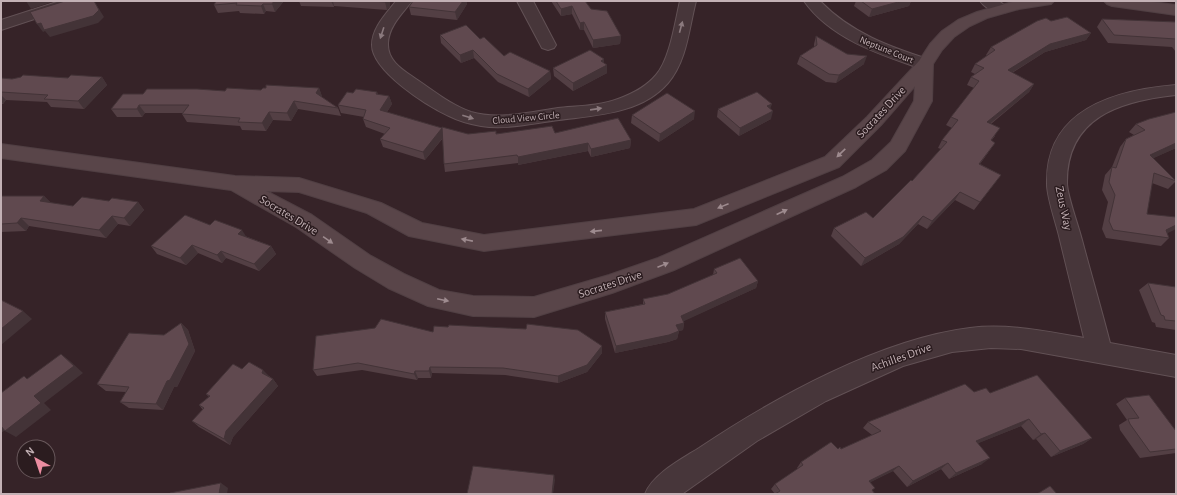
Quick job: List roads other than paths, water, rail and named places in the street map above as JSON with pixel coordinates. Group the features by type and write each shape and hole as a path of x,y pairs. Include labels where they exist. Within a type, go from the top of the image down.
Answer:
{"street":[{"path":"1,25 75,1"},
{"name":"Cloud View Circle","path":"404,1 385,26 380,37 380,48 384,59 393,71 456,113 471,118 504,122 603,109 638,97 653,88 663,78 670,67 688,1"},
{"path":"525,1 548,44"},
{"name":"Neptune Court","path":"812,1 832,21 848,32 884,49 925,64"},
{"name":"Socrates Drive","path":"1,151 235,183 299,184 374,208 417,230 484,243 614,229 696,218 832,162 874,121 925,64 936,47 948,34 994,5 1046,1"},
{"path":"1112,1 1155,4 1176,10"},
{"name":"Socrates Drive","path":"235,183 304,221 329,240 396,281 436,298 473,306 534,307 612,284 666,264 850,182 879,166 898,146 922,101 925,64"},
{"name":"Zeus Way","path":"1100,352 1059,191 1058,165 1062,148 1071,132 1083,120 1098,109 1117,101 1138,95 1176,90"},
{"name":"Achilles Drive","path":"659,494 686,473 750,429 808,397 864,370 924,347 957,340 992,337 1031,340 1176,366"}]}
